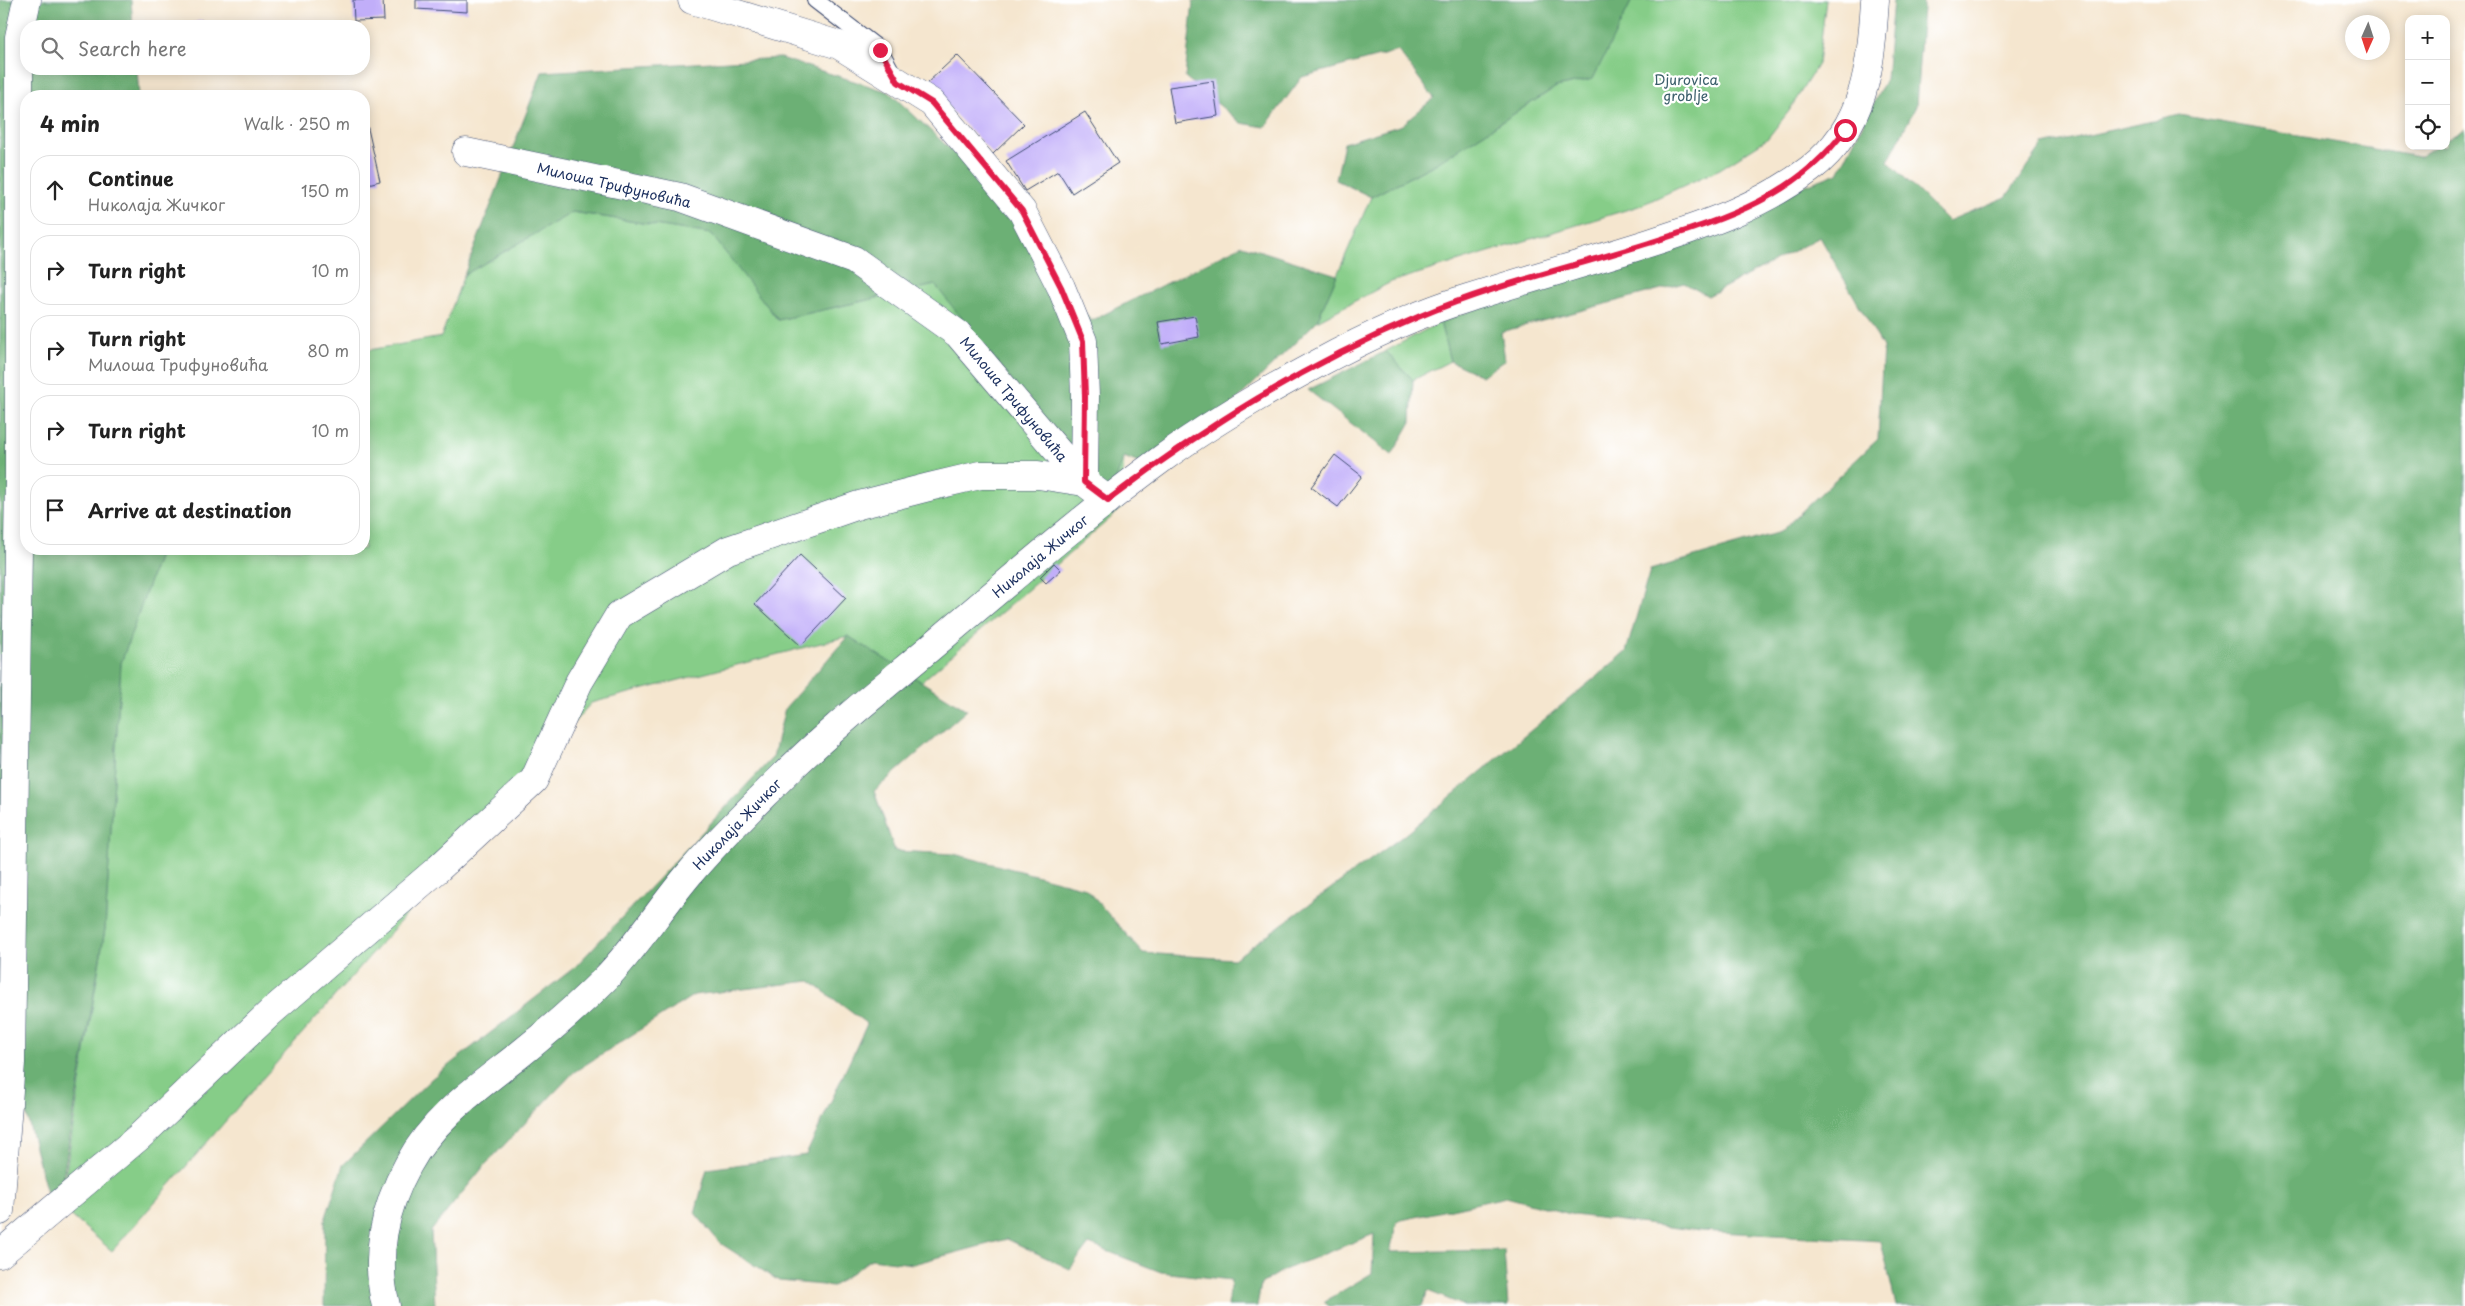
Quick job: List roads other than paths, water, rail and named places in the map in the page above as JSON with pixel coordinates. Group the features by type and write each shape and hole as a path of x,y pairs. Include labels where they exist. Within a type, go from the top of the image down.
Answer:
{"street":[{"path":"23,20 27,0"},
{"name":"Милоша Трифуновића","path":"692,0 839,46 932,103 1022,211 1061,287 1083,341 1085,397 1084,482"},
{"name":"Николаја Жичког","path":"386,1306 381,1282 381,1257 388,1208 408,1163 428,1133 446,1114 543,1035 609,975 635,945 692,871 779,780 834,729 1108,500 1166,455 1249,403 1315,365 1377,335 1460,300 1690,230 1748,207 1781,189 1811,169 1829,152 1860,105 1872,50 1875,0"},
{"path":"0,1211 11,1063 19,474 20,32"},
{"name":"Милоша Трифуновића","path":"466,152 680,197 854,260 958,334 1084,482"},
{"path":"0,1254 139,1137 271,1012 439,868 534,780 579,682 619,615 728,550 859,505 980,475 1038,475 1084,482 1108,500"}],"lane":[{"path":"816,0 880,50 898,82"}],"park label":[{"name":"Djurovica groblje","path":"1686,88"}]}
